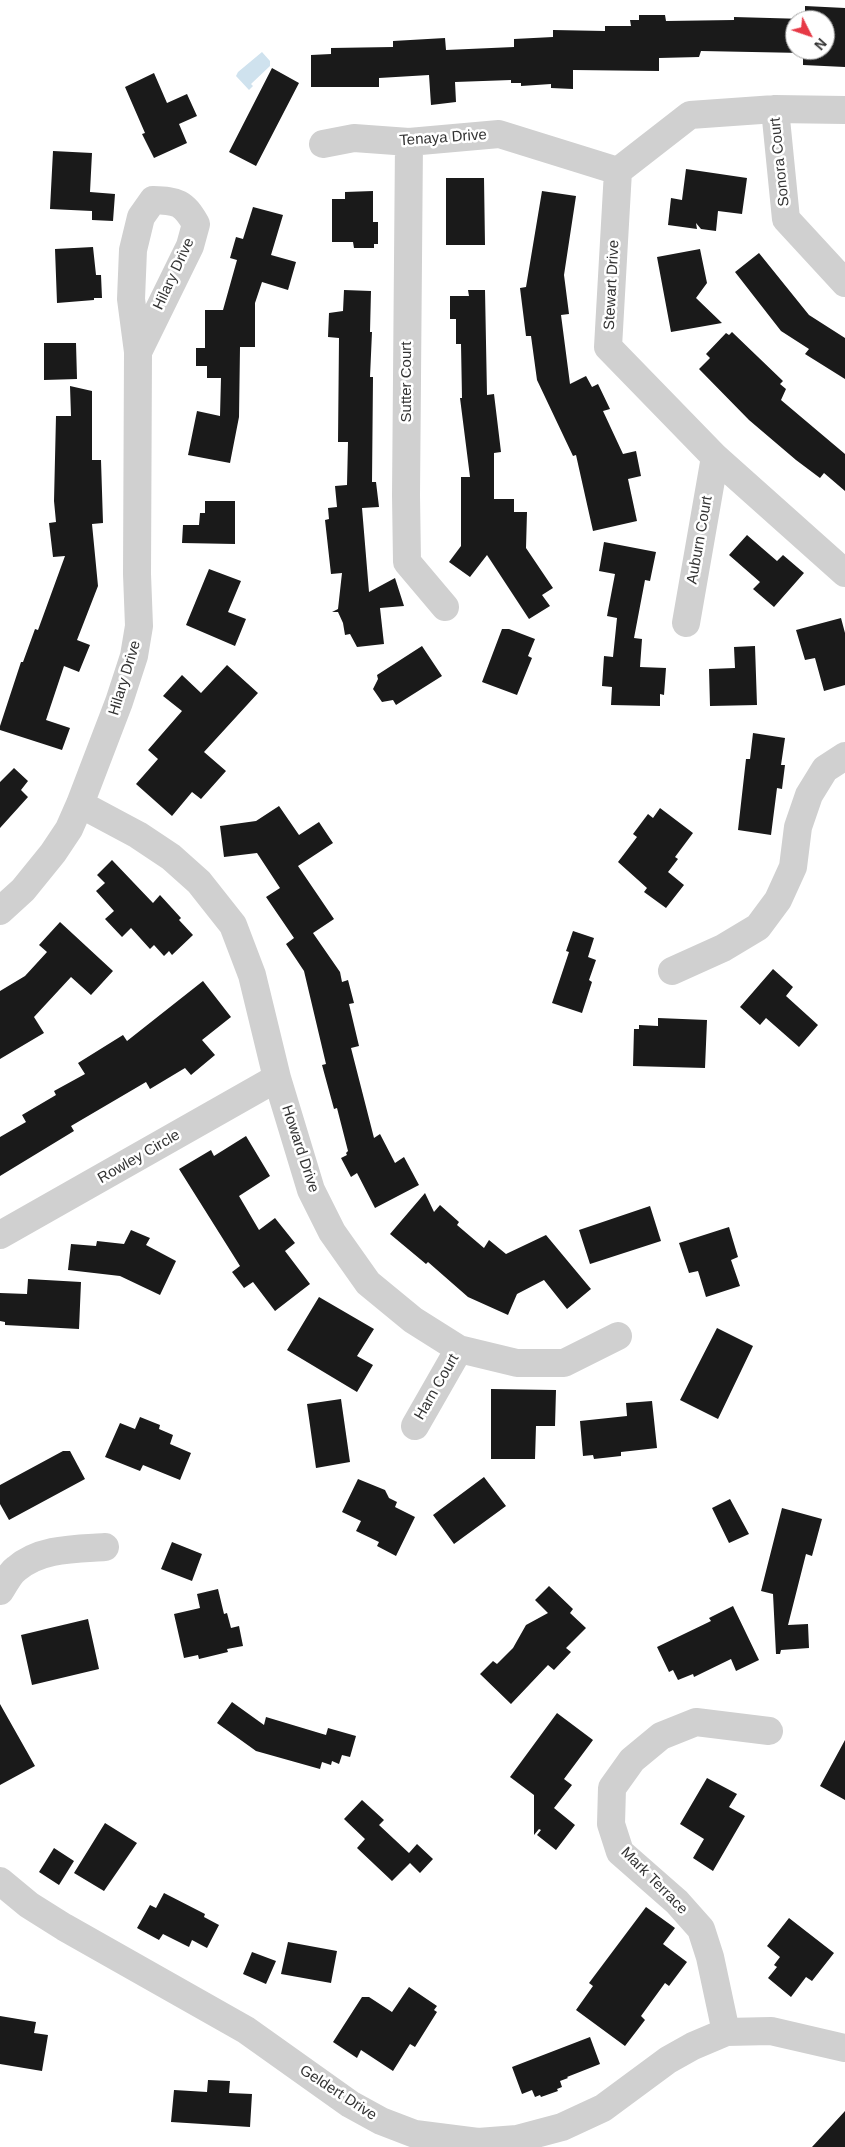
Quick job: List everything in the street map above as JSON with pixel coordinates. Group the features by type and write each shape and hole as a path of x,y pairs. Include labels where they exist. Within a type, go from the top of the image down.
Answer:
{"street":[{"path":"618,171 690,115 774,109 845,110"},
{"name":"Sonora Court","path":"774,109 786,219 845,282"},
{"name":"Tenaya Drive","path":"323,144 354,138 409,142 498,134 618,171"},
{"name":"Sutter Court","path":"409,142 407,562 445,608"},
{"name":"Stewart Drive","path":"618,171 608,347 715,457 845,573"},
{"name":"Hilary Drive","path":"0,910 23,890 53,853 69,829 119,702 134,656 140,626 137,574 138,352 131,299 133,250 141,217 153,200 173,200 188,210 196,224 190,246 138,352"},
{"name":"Auburn Court","path":"686,623 715,457"},
{"path":"672,971 724,948 758,927 778,900 793,867 798,827 809,796 825,769 845,756"},
{"name":"Howard Drive","path":"80,804 138,835 171,857 199,882 233,925 252,975 277,1078 311,1190 332,1232 368,1283 413,1320 459,1349 517,1362 564,1363 618,1336"},
{"name":"Rowley Circle","path":"0,1235 277,1078"},
{"name":"Harn Court","path":"415,1426 459,1349"},
{"path":"0,1591 15,1569 36,1557 62,1550 105,1547"},
{"name":"Mark Terrace","path":"726,2032 710,1958 701,1929 677,1902 620,1852 611,1824 612,1788 632,1760 661,1736 696,1722 769,1731"},
{"name":"Geldert Drive","path":"0,1881 29,1905 64,1927 246,2030 350,2104 380,2121 415,2134 478,2142 517,2140 562,2127 603,2108 668,2060 693,2046 726,2032 772,2031 845,2048"}],"water":[{"path":"262,52 270,61 270,66 251,84 253,86 249,90 236,76 238,72"}],"building":[{"path":"805,6 845,8 845,67 803,65 803,60 835,60 835,10 805,10"},
{"path":"639,15 665,15 666,21 734,20 734,17 785,18 785,53 701,51 699,57 659,58 659,71 573,70 573,89 551,88 551,84 521,86 521,83 511,83 511,80 455,82 456,102 431,105 429,75 379,78 379,87 311,87 311,55 331,54 331,48 393,47 393,41 445,38 446,50 514,47 514,39 553,37 553,30 605,31 605,26 631,26 630,20 639,20"},
{"path":"272,68 299,83 256,166 229,152"},
{"path":"154,73 167,103 187,94 197,116 179,124 187,143 154,158 142,134 145,133 125,87"},
{"path":"53,151 92,153 90,192 115,194 113,221 92,220 92,211 50,209"},
{"path":"686,169 747,178 742,214 718,211 716,231 701,229 696,223 697,229 668,225 671,198 682,200"},
{"path":"446,178 484,178 485,245 446,245"},
{"path":"373,191 373,222 378,222 378,244 374,244 374,248 354,248 353,242 332,242 332,199 345,199 345,192"},
{"path":"542,191 576,196 564,275 569,314 561,315 570,384 586,376 592,387 598,384 610,409 603,411 623,454 636,451 641,476 628,479 637,521 593,531 576,455 573,456 537,380 531,336 526,336 520,288 526,287"},
{"path":"253,207 283,215 271,255 296,262 288,290 262,282 255,303 255,347 240,347 239,417 230,463 188,455 197,411 220,416 221,378 207,378 207,366 196,366 196,348 205,348 205,310 223,310 237,260 230,258 236,237 243,239"},
{"path":"93,247 96,275 101,275 102,298 57,303 55,249"},
{"path":"700,249 707,283 696,298 722,323 671,332 657,257"},
{"path":"759,253 809,315 845,338 845,379 805,354 809,349 781,331 735,272"},
{"path":"344,290 371,291 370,377 373,377 372,482 376,482 379,507 362,508 369,592 395,578 404,606 380,608 384,644 357,647 350,634 345,635 343,623 338,612 332,612 338,609 342,573 331,574 325,520 329,519 328,508 337,507 335,486 347,485 348,442 338,442 339,338 328,337 329,313 343,311"},
{"path":"468,290 485,290 487,395 494,394 501,452 494,453 494,499 514,499 514,512 527,512 526,548 553,588 542,595 550,606 529,619 487,555 470,577 449,562 461,546 461,477 470,477 460,398 462,398 461,344 456,344 456,319 450,319 450,296 469,296"},
{"path":"732,332 783,381 780,384 786,389 781,400 845,454 845,491 824,473 820,478 796,460 749,420 699,369 710,358 706,354 726,333 729,335"},
{"path":"44,343 76,343 77,379 44,380"},
{"path":"70,386 92,391 92,460 101,460 103,523 92,524 98,586 77,640 90,645 79,672 64,666 46,720 70,728 62,750 0,730 0,726 21,662 23,662 35,629 38,630 65,556 53,557 49,523 56,522 54,501 56,416 71,416"},
{"path":"205,501 235,501 235,544 182,543 183,525 199,525 200,513 205,513"},
{"path":"747,535 777,561 783,555 804,573 774,607 753,589 760,582 729,555"},
{"path":"604,542 656,552 650,581 645,580 634,638 642,639 640,667 666,668 664,695 660,694 660,706 611,705 612,687 602,686 604,656 613,657 617,618 607,616 615,574 599,571"},
{"path":"209,569 241,581 228,612 246,619 235,646 186,625"},
{"path":"841,618 845,633 845,685 824,691 815,658 805,660 796,630"},
{"path":"502,629 509,629 535,639 528,656 532,658 517,695 482,682"},
{"path":"422,646 442,676 396,705 393,700 382,702 373,689 378,679 377,675"},
{"path":"755,646 757,705 710,706 709,669 735,668 734,647"},
{"path":"227,665 258,693 204,752 226,771 201,799 192,792 172,816 136,784 158,759 148,750 182,711 163,696 182,675 201,693"},
{"path":"753,733 785,738 781,765 785,765 782,789 777,788 771,835 738,830 746,759 750,759"},
{"path":"14,768 28,781 21,790 28,797 0,828 0,782"},
{"path":"279,806 299,835 319,822 333,843 298,866 334,919 313,933 340,972 342,982 348,980 354,1003 349,1004 359,1046 351,1048 374,1138 380,1134 395,1163 404,1157 419,1185 375,1208 357,1173 351,1177 341,1158 347,1155 348,1151 337,1108 334,1109 322,1065 326,1064 304,971 286,944 294,938 266,897 280,888 257,853 224,857 220,826 256,821"},
{"path":"660,808 693,833 675,857 678,859 668,872 684,885 666,908 644,892 647,888 618,862 637,837 633,834 648,814 653,818"},
{"path":"112,860 153,903 160,895 181,918 179,920 193,935 172,955 169,951 164,956 154,945 150,949 131,928 122,937 105,919 114,911 96,891 105,883 97,875"},
{"path":"60,922 113,971 91,995 71,977 34,1017 44,1033 0,1059 0,991 25,976 47,952 39,945"},
{"path":"573,931 594,938 588,957 596,960 589,980 592,982 582,1013 552,1003 569,952 566,951"},
{"path":"773,969 793,987 786,996 818,1025 799,1047 766,1018 760,1025 740,1007"},
{"path":"203,981 231,1017 202,1040 215,1055 191,1075 185,1068 150,1089 146,1082 71,1126 74,1131 0,1176 0,1137 26,1122 22,1115 56,1095 54,1091 85,1074 78,1063 123,1035 127,1041"},
{"path":"658,1018 707,1020 705,1068 633,1066 634,1029 639,1029 639,1025 658,1026"},
{"path":"246,1136 270,1176 239,1196 259,1230 275,1218 295,1243 285,1251 310,1284 275,1311 253,1282 244,1288 232,1272 240,1266 179,1169 211,1150 214,1156"},
{"path":"425,1193 434,1212 440,1205 459,1222 457,1225 484,1248 489,1240 506,1254 546,1235 591,1289 567,1309 544,1280 517,1294 508,1315 468,1297 428,1262 426,1264 390,1234"},
{"path":"650,1206 661,1241 590,1264 579,1230"},
{"path":"729,1227 738,1257 731,1260 740,1286 706,1297 698,1271 689,1273 679,1243"},
{"path":"131,1230 150,1238 146,1245 176,1261 160,1295 120,1276 68,1270 71,1244 96,1246 97,1241 124,1244"},
{"path":"28,1279 81,1282 79,1329 5,1325 5,1322 0,1321 0,1293 27,1294"},
{"path":"319,1297 374,1329 357,1356 373,1365 357,1392 287,1350"},
{"path":"717,1328 753,1346 718,1419 680,1400"},
{"path":"491,1389 556,1390 555,1426 536,1426 535,1459 491,1459"},
{"path":"341,1399 350,1462 316,1468 307,1404"},
{"path":"652,1401 657,1448 621,1452 621,1456 594,1459 593,1455 583,1456 580,1421 627,1416 626,1403"},
{"path":"140,1417 160,1425 159,1429 173,1435 170,1444 191,1453 180,1480 143,1465 140,1471 105,1457 120,1423 135,1429"},
{"path":"63,1451 70,1451 85,1479 9,1520 0,1504 0,1485"},
{"path":"484,1477 506,1506 454,1544 433,1515"},
{"path":"358,1479 385,1490 389,1498 397,1502 395,1507 415,1517 396,1556 377,1546 379,1542 356,1531 361,1521 342,1512"},
{"path":"730,1499 749,1534 729,1543 712,1508"},
{"path":"782,1508 822,1519 812,1556 806,1554 788,1625 808,1624 809,1648 781,1650 780,1654 776,1654 773,1594 761,1591"},
{"path":"172,1542 202,1554 192,1581 161,1569"},
{"path":"549,1586 573,1609 570,1613 586,1628 566,1648 571,1652 554,1670 548,1665 511,1704 480,1674 493,1661 497,1664 513,1648 526,1625 548,1613 535,1600"},
{"path":"218,1589 224,1614 227,1613 231,1628 239,1626 243,1646 227,1649 228,1652 199,1659 198,1655 184,1658 174,1614 200,1608 197,1594"},
{"path":"733,1606 759,1660 736,1671 731,1659 694,1677 693,1674 678,1680 673,1670 669,1672 657,1647 711,1621 709,1618"},
{"path":"88,1619 99,1669 32,1685 21,1635"},
{"path":"232,1702 264,1725 266,1717 326,1735 328,1728 356,1736 350,1757 342,1755 339,1764 332,1761 331,1765 322,1762 320,1769 256,1751 217,1723"},
{"path":"0,1704 35,1766 0,1785"},
{"path":"557,1713 593,1740 564,1779 572,1785 554,1808 575,1825 556,1850 537,1835 541,1830 539,1829 534,1835 534,1795 510,1777"},
{"path":"845,1740 845,1800 820,1786"},
{"path":"707,1778 737,1794 729,1807 745,1816 713,1871 693,1858 704,1839 680,1824"},
{"path":"362,1800 384,1820 379,1825 409,1853 417,1844 433,1859 420,1873 410,1863 392,1881 357,1848 365,1839 344,1819"},
{"path":"105,1823 137,1843 104,1891 74,1873"},
{"path":"54,1848 74,1861 59,1885 39,1872"},
{"path":"164,1893 205,1914 204,1917 219,1925 207,1948 192,1940 189,1947 163,1934 159,1940 137,1928 150,1905 156,1908"},
{"path":"646,1907 675,1928 663,1944 687,1962 669,1986 665,1983 641,2016 645,2020 625,2046 576,2010 593,1986 589,1983"},
{"path":"789,1918 834,1953 812,1981 806,1977 791,1997 768,1978 777,1967 774,1965 780,1957 767,1946"},
{"path":"288,1942 337,1951 331,1983 281,1974"},
{"path":"252,1952 276,1961 266,1984 243,1974"},
{"path":"409,1987 437,2006 434,2010 437,2012 415,2047 410,2044 393,2071 361,2050 357,2058 333,2042 362,1997 369,1997 392,2012"},
{"path":"0,2016 36,2022 34,2033 48,2035 42,2071 0,2064"},
{"path":"590,2037 600,2064 560,2081 562,2087 557,2089 558,2091 541,2097 540,2095 535,2097 532,2090 522,2094 512,2067"},
{"path":"208,2080 230,2081 229,2093 252,2094 250,2127 171,2122 174,2090 207,2092"},
{"path":"845,2111 845,2147 812,2147"}]}
